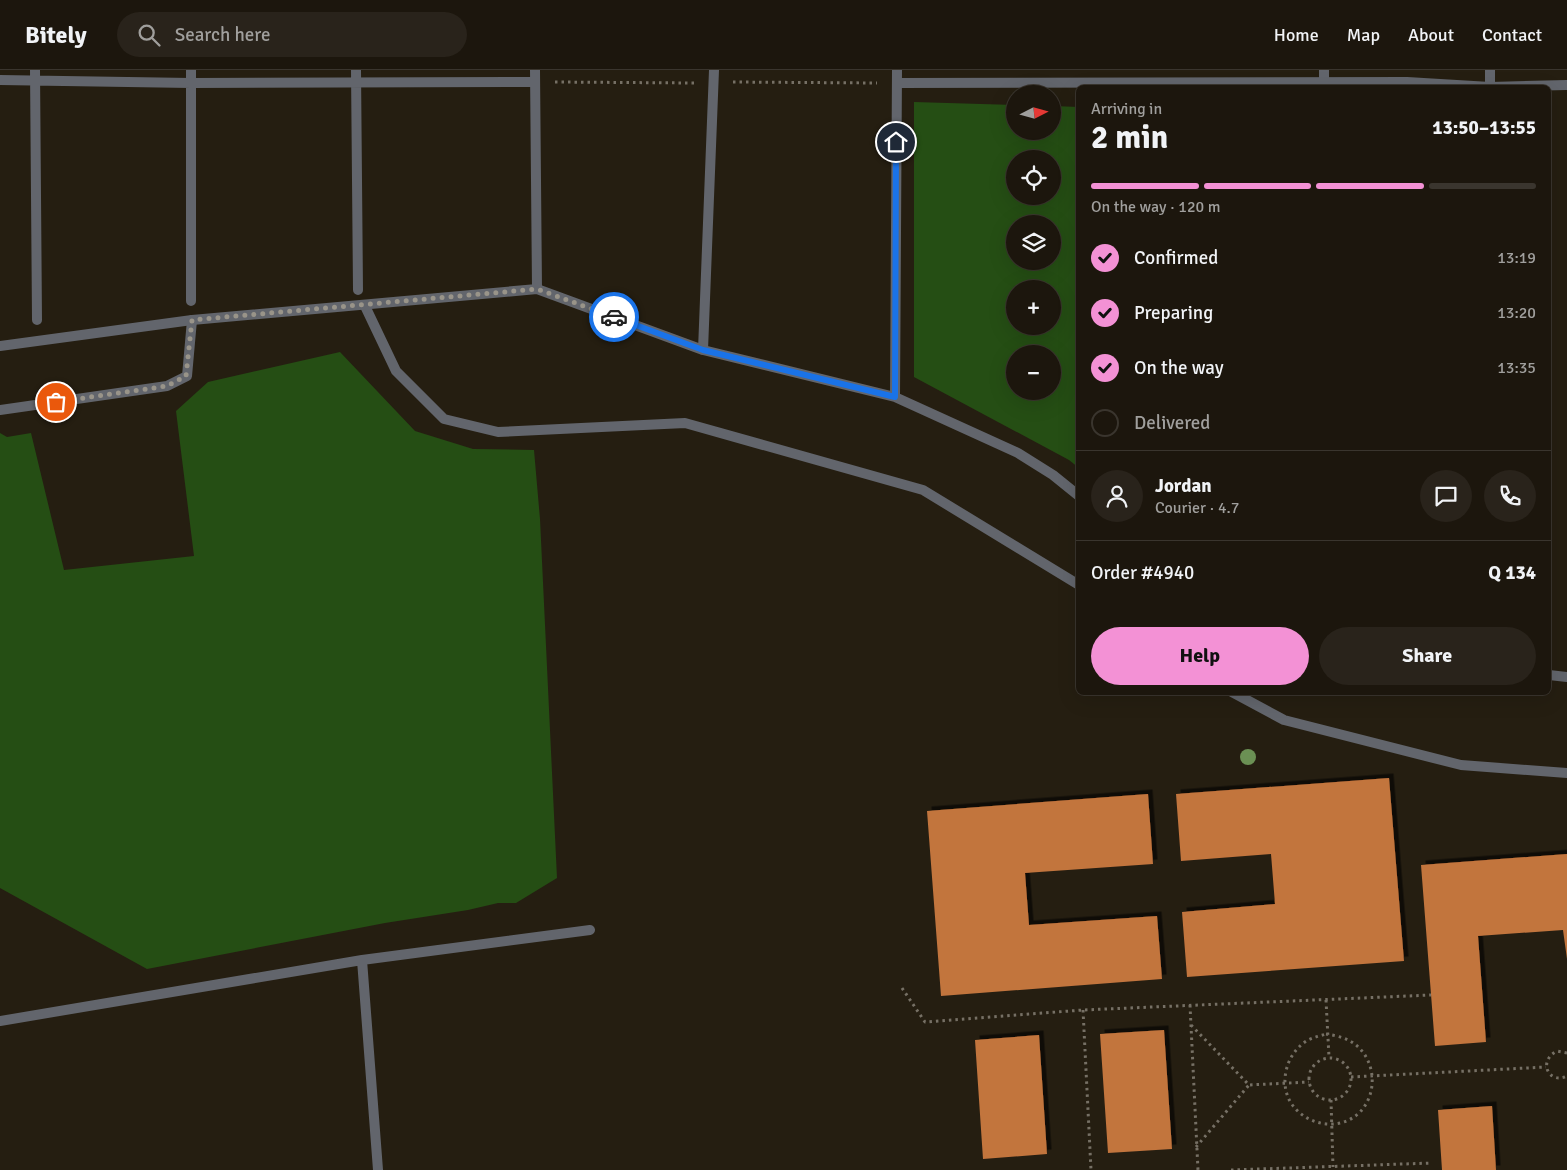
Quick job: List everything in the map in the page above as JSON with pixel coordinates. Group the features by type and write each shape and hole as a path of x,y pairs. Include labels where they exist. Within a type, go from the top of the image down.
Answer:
{"street":[{"path":"191,70 191,302"},
{"path":"356,70 358,290"},
{"path":"535,70 537,289"},
{"path":"703,350 714,70"},
{"path":"895,397 897,70"},
{"path":"1324,70 1324,82"},
{"path":"1490,70 1490,85"},
{"path":"35,75 37,320"},
{"path":"0,80 35,75 191,83 356,81 535,82"},
{"path":"897,83 1407,82 1457,85"},
{"path":"1551,85 1567,85"},
{"path":"0,346 192,320 365,306 537,289 703,350 895,397 1018,453 1054,475 1076,493"},
{"path":"365,306 396,371 444,419 498,432 685,423 923,490 1076,582"},
{"path":"0,410 167,386 186,376 192,320"},
{"path":"1551,675 1567,677"},
{"path":"1238,695 1284,720 1461,765 1567,773"},
{"path":"0,1021 362,960 590,930"},
{"path":"362,960 378,1170"}],"path":[{"path":"902,988 925,1022 1083,1010 1431,995"},
{"path":"1326,1000 1326,1034 1329,1058"},
{"path":"1190,1005 1198,1170"},
{"path":"1083,1010 1091,1170"},
{"path":"1191,1025 1249,1085 1309,1082"},
{"path":"1326,1034 1349,1040 1360,1048 1368,1060 1373,1076 1372,1087 1360,1112 1348,1120 1332,1124 1321,1124 1308,1120 1297,1112 1289,1100 1285,1084 1285,1073 1289,1060 1297,1048 1308,1040 1326,1034"},
{"path":"1567,1053 1557,1050 1550,1054 1546,1060 1546,1067 1555,1078 1567,1076"},
{"path":"1329,1058 1338,1059 1346,1064 1351,1077 1347,1091 1340,1097 1331,1100 1322,1098 1314,1093 1309,1082 1313,1066 1320,1060 1329,1058"},
{"path":"1351,1077 1546,1067"},
{"path":"1196,1147 1249,1085"},
{"path":"1331,1100 1333,1167"},
{"path":"1231,1170 1432,1163"}],"green space":[{"path":"914,102 1006,105 1006,140 1061,140 1061,106 1076,107 1076,466 1069,460 914,377"},
{"path":"340,352 415,431 473,449 534,450 540,519 557,878 516,903 498,903 468,910 385,923 147,969 0,888 0,433 7,437 31,433 64,570 194,556 176,411 208,382"}],"building":[{"path":"1389,778 1404,961 1187,977 1182,912 1275,904 1271,854 1181,861 1176,794"},
{"path":"1148,794 1153,864 1025,873 1029,925 1157,916 1162,979 941,996 927,811"},
{"path":"1567,854 1567,959 1563,930 1478,936 1486,1042 1435,1046 1421,865"},
{"path":"1164,1030 1172,1149 1108,1153 1100,1034"},
{"path":"1039,1035 1047,1154 983,1159 975,1040"},
{"path":"1492,1106 1496,1170 1442,1170 1438,1110"}],"way so far":[{"path":"56,402 167,386 186,376 192,320 347,308 537,289 614,317"}],"route":[{"path":"614,317 703,350 895,397 896,142"}]}
